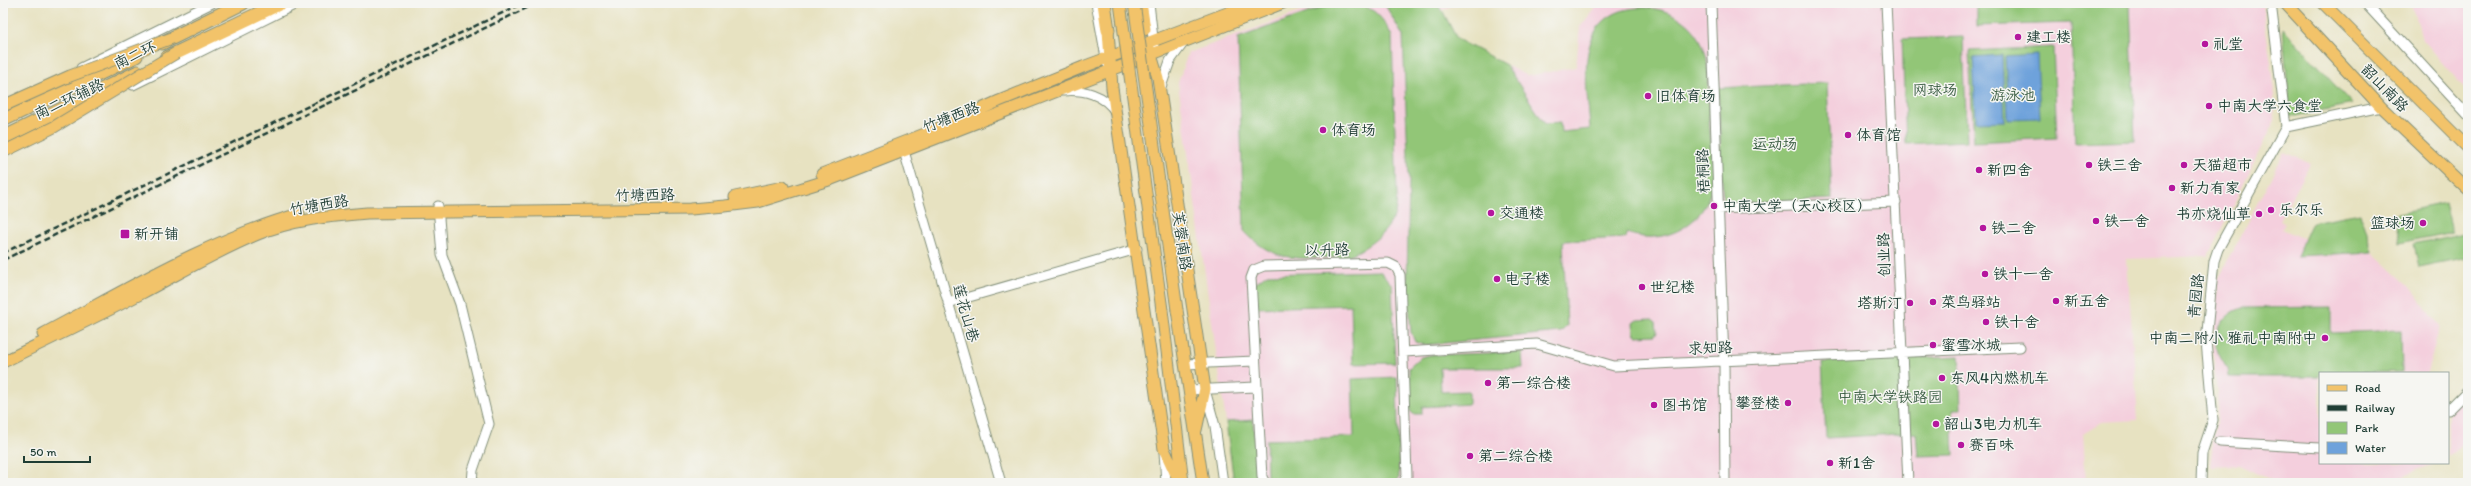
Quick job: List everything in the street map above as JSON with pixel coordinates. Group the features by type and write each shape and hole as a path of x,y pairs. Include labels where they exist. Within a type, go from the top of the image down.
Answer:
{"highway":[{"name":"南二环","path":"3,120 243,3"},
{"name":"南二环","path":"3,138 281,3"},
{"path":"1104,3 1108,30"},
{"path":"1140,3 1148,38"}],"main road":[{"name":"芙蓉南路","path":"1120,3 1162,310 1183,483"},
{"name":"芙蓉南路","path":"1134,3 1203,483"},
{"name":"竹塘西路","path":"3,362 141,294 214,254 259,234 300,221 334,215 438,209 668,203 717,200 751,195 786,187 819,175 935,130 999,101 1121,53 1148,38 1185,28 1254,3"},
{"name":"竹塘西路","path":"3,355 212,245 256,226 299,214 360,206 438,209 691,209 758,202 789,193 904,151 1283,3"},
{"name":"韶山南路","path":"2285,3 2381,107 2468,190"},
{"name":"韶山南路","path":"2323,3 2468,148"},
{"path":"1108,30 1108,58 1112,70 1112,88 1137,249 1164,449 1180,483"},
{"path":"3,106 70,76 172,38"},
{"path":"1148,38 1158,78 1205,389 1196,430"},
{"path":"3,152 54,127 176,53"}],"street":[{"name":"南二环辅路","path":"3,109 94,60 212,3"},
{"name":"南二环辅路","path":"3,146 298,3"},
{"path":"1096,3 1103,47 1108,58"},
{"path":"1112,70 1121,53 1127,28 1124,3"},
{"path":"1130,3 1134,27 1148,38"},
{"path":"1148,38 1149,3"},
{"name":"梧桐路","path":"1711,3 1724,362 1725,483"},
{"name":"创业路","path":"1886,3 1908,483"},
{"path":"2271,3 2286,127 2381,107"},
{"path":"2365,3 2468,115"},
{"path":"1083,67 1103,47 1108,30"},
{"path":"1161,98 1161,86 1166,68 1175,52 1186,40"},
{"path":"1055,92 1069,90 1090,93 1108,103 1116,115"},
{"name":"青园路","path":"2201,483 2202,453 2213,420 2206,341 2214,261 2218,249 2286,127"},
{"name":"莲花山巷","path":"904,151 1001,483"},
{"path":"1718,209 1896,202"},
{"path":"438,209 442,255 460,304 489,424 473,470 472,483"},
{"path":"948,303 1137,249"},
{"name":"以升路","path":"1265,483 1262,477 1254,361 1251,278 1254,270 1264,266 1388,263 1396,267 1400,275 1404,352 1407,476 1403,483"},
{"name":"求知路","path":"1404,352 1537,344 1590,361 1614,366 1901,354 2020,347"},
{"path":"1186,364 1254,361"},
{"path":"1190,390 1256,387"},
{"path":"1205,389 1215,426 1223,483"},
{"path":"2449,409 2468,390"},
{"path":"2220,442 2319,448"},
{"path":"1164,449 1166,483"}],"shaded area":[{"name":"中南大学（天心校区）","path":"1325,3 1459,3 1442,10 1457,39 1527,76 1576,67 1580,27 1599,3 2262,3 2273,77 2275,119 2208,256 2127,259 2138,420 2101,422 2083,433 2086,483 1257,483 1253,420 1226,422 1178,83 1188,53"},
{"path":"2412,3 2468,3 2468,92 2422,40"},
{"name":"中南二附小 雅礼中南附中","path":"2284,152 2310,164 2280,220 2285,223 2282,229 2305,239 2298,256 2372,252 2409,286 2440,326 2427,372 2319,372 2319,464 2434,464 2382,483 2278,483 2239,465 2210,466 2218,405 2213,350 2218,279"},
{"path":"2468,387 2468,439 2449,456 2449,403 2451,404"}],"green space":[{"name":"体育场","path":"1335,3 1355,4 1370,9 1376,13 1387,26 1392,36 1397,197 1396,209 1392,221 1381,235 1374,241 1350,255 1343,257 1314,258 1289,257 1267,250 1244,231 1238,38"},
{"path":"1384,3 1434,3 1442,10 1457,39 1506,65 1545,124 1560,123 1561,132 1590,129 1586,79 1587,62 1590,46 1596,31 1606,19 1621,11 1634,8 1648,8 1661,10 1684,21 1694,31 1701,42 1706,55 1708,70 1709,118 1713,177 1708,199 1701,211 1692,221 1681,229 1668,235 1641,237 1627,233 1626,238 1563,241 1567,326 1561,332 1424,345 1415,342 1411,332 1407,281 1409,181 1403,36"},
{"path":"1977,3 2130,3 2135,141 2075,143 2071,23 1977,26"},
{"path":"2283,28 2352,104 2290,117"},
{"name":"网球场","path":"1963,37 1967,141 1906,144 1902,39"},
{"name":"游泳池","path":"2053,47 2057,138 1974,142 1969,51"},
{"name":"运动场","path":"1827,83 1832,199 1723,204 1718,88"},
{"name":"篮球场","path":"2445,203 2452,232 2400,243 2394,214"},
{"path":"2360,213 2372,252 2297,256 2312,222"},
{"path":"2464,233 2468,257 2419,267 2414,244"},
{"path":"1380,271 1392,285 1395,363 1353,364 1351,305 1256,308 1255,283 1267,274"},
{"path":"2331,307 2331,333 2401,330 2402,372 2319,372 2319,377 2228,377 2226,367 2218,352 2216,337 2221,323 2225,318 2237,310 2245,308"},
{"path":"1652,319 1656,322 1657,332 1655,335 1637,336 1634,333 1633,323 1637,320"},
{"path":"1522,352 1523,368 1440,368 1441,392 1469,391 1469,404 1422,407 1422,414 1413,414 1410,411 1409,368 1421,357 1430,355"},
{"name":"中南大学铁路园","path":"1959,356 1961,409 1952,409 1954,455 1918,456 1916,433 1826,438 1822,362"},
{"path":"1397,377 1399,478 1395,483 1273,483 1267,476 1266,440 1354,437 1352,379"},
{"path":"1253,420 1257,483 1234,483 1226,422"}],"water":[{"path":"2037,54 2040,118 2008,119 2005,56"},
{"path":"2002,55 2005,121 1976,122 1973,57"}],"railway":[{"path":"3,253 523,3"},
{"path":"3,260 537,3"}],"place":[{"name":"建工楼","path":"2018,37"},
{"name":"礼堂","path":"2205,44"},
{"name":"旧体育场","path":"1648,96"},
{"name":"中南大学六食堂","path":"2209,106"},
{"name":"体育场","path":"1323,130"},
{"name":"体育馆","path":"1848,135"},
{"name":"铁三舍","path":"2089,165"},
{"name":"天猫超市","path":"2184,165"},
{"name":"新四舍","path":"1979,170"},
{"name":"新力有家","path":"2172,188"},
{"name":"中南大学（天心校区）","path":"1714,206"},
{"name":"乐尔乐","path":"2271,210"},
{"name":"交通楼","path":"1491,213"},
{"name":"书亦烧仙草","path":"2259,214"},
{"name":"铁一舍","path":"2096,221"},
{"name":"篮球场","path":"2423,223"},
{"name":"铁二舍","path":"1983,228"},
{"name":"新开铺","path":"125,234"},
{"name":"铁十一舍","path":"1985,274"},
{"name":"电子楼","path":"1497,279"},
{"name":"世纪楼","path":"1642,287"},
{"name":"新五舍","path":"2056,301"},
{"name":"菜鸟驿站","path":"1933,302"},
{"name":"塔斯汀","path":"1910,303"},
{"name":"铁十舍","path":"1986,322"},
{"name":"中南二附小 雅礼中南附中","path":"2325,338"},
{"name":"蜜雪冰城","path":"1933,345"},
{"name":"东风4内燃机车","path":"1942,378"},
{"name":"第一综合楼","path":"1488,383"},
{"name":"攀登楼","path":"1788,403"},
{"name":"图书馆","path":"1654,405"},
{"name":"韶山3电力机车","path":"1936,424"},
{"name":"赛百味","path":"1961,445"},
{"name":"第二综合楼","path":"1470,456"},
{"name":"新1舍","path":"1830,463"}]}
